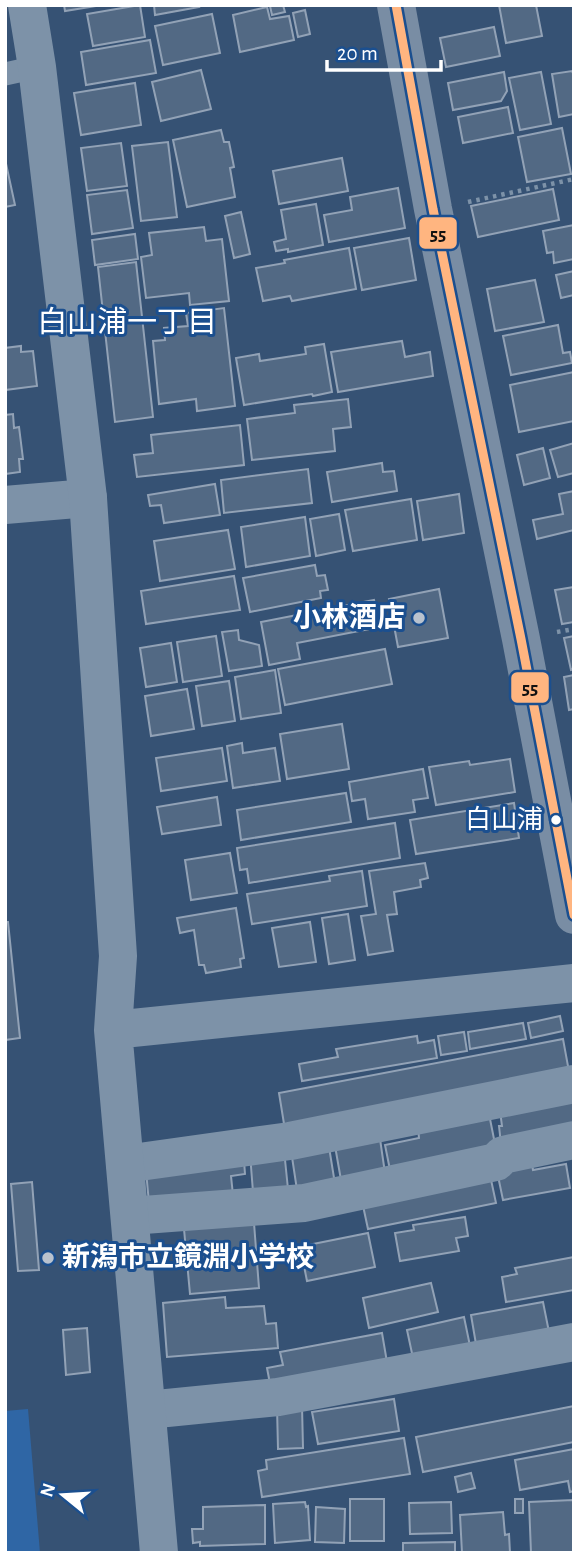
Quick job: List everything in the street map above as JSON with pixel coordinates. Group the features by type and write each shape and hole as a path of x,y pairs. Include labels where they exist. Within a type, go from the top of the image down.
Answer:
{"main road":[{"path":"396,5 433,209 574,915"}],"street":[{"path":"27,5 21,70 88,498 118,956 113,1030 159,1553"},
{"path":"5,505 88,498"},
{"path":"113,1030 574,983"},
{"path":"125,1164 290,1141 574,1083"},
{"path":"130,1216 304,1203 496,1162 503,1155 574,1140"},
{"path":"147,1410 278,1397 574,1342"}],"path":[{"path":"433,209 574,179"}],"shaded area":[{"path":"28,1409 40,1553 5,1553 5,1411"}],"building":[{"path":"64,5 102,5 65,11"},
{"path":"140,5 145,37 93,46 87,14"},
{"path":"154,5 198,5 199,7 155,15"},
{"path":"283,5 285,12 272,15 270,6"},
{"path":"499,5 536,5 542,36 506,43"},
{"path":"267,7 270,19 289,16 294,40 240,52 233,15"},
{"path":"305,10 310,34 298,37 293,13"},
{"path":"212,14 220,53 163,65 155,26"},
{"path":"494,27 500,56 446,67 440,38"},
{"path":"150,40 156,73 86,85 81,52"},
{"path":"201,70 211,109 161,121 152,82"},
{"path":"572,71 574,114 559,117 552,74"},
{"path":"504,72 507,91 501,101 453,110 448,83"},
{"path":"541,72 551,124 520,130 509,78"},
{"path":"135,83 141,125 81,135 74,93"},
{"path":"508,107 513,133 463,143 458,117"},
{"path":"562,128 571,174 527,182 518,137"},
{"path":"221,130 224,142 229,142 234,167 230,168 235,197 187,207 173,140"},
{"path":"168,142 177,217 141,221 132,146"},
{"path":"121,143 127,186 87,191 81,148"},
{"path":"342,158 348,191 279,204 273,171"},
{"path":"5,159 15,205 5,207"},
{"path":"398,188 405,228 329,242 324,215 352,210 350,197"},
{"path":"553,189 559,220 478,237 471,206"},
{"path":"127,190 133,228 92,234 87,195"},
{"path":"316,204 323,245 288,252 288,249 276,251 274,242 286,239 281,210"},
{"path":"241,212 250,254 234,258 225,216"},
{"path":"574,225 574,259 554,263 553,252 547,253 543,231"},
{"path":"204,227 206,241 222,239 229,301 190,305 189,293 146,298 141,257 152,255 149,233"},
{"path":"135,234 138,259 95,265 92,240"},
{"path":"409,238 416,280 362,290 354,248"},
{"path":"349,248 356,289 292,301 290,296 263,301 256,268"},
{"path":"136,262 153,417 115,422 98,267"},
{"path":"574,271 574,295 561,298 556,275"},
{"path":"535,280 544,322 495,331 487,289"},
{"path":"224,308 235,406 197,411 196,399 159,404 153,341 165,340 164,328 188,326 186,313"},
{"path":"558,325 563,353 570,352 572,363 511,375 503,336"},
{"path":"402,341 405,357 430,352 433,376 338,392 331,352"},
{"path":"324,344 332,392 244,405 236,358 259,354 260,361 306,354 305,347"},
{"path":"21,346 21,352 33,351 37,386 5,390 5,348"},
{"path":"574,372 574,421 519,432 510,385"},
{"path":"348,399 351,427 333,429 335,451 252,460 247,419 295,413 294,405"},
{"path":"13,414 14,428 19,427 23,459 19,459 20,472 5,474 5,415"},
{"path":"240,425 244,465 137,477 134,455 153,453 151,435"},
{"path":"574,443 574,473 558,477 550,450"},
{"path":"543,448 550,478 524,485 517,455"},
{"path":"382,463 383,472 394,471 397,491 332,502 327,472"},
{"path":"308,469 312,503 224,513 221,480"},
{"path":"215,484 220,515 164,523 161,505 150,506 148,495"},
{"path":"574,491 574,530 537,539 533,520 563,514 559,494"},
{"path":"459,494 464,533 423,540 417,501"},
{"path":"411,499 417,540 353,551 345,510"},
{"path":"339,514 345,550 316,556 310,519"},
{"path":"305,517 310,556 246,567 241,527"},
{"path":"228,530 235,569 160,581 154,541"},
{"path":"315,565 317,576 325,575 328,590 320,591 321,598 250,612 243,578"},
{"path":"234,576 240,610 146,624 141,591"},
{"path":"574,587 574,622 562,624 555,590"},
{"path":"439,589 448,638 398,647 389,599"},
{"path":"374,600 380,627 297,643 300,659 269,665 261,622"},
{"path":"238,630 239,640 259,645 262,666 229,671 222,632"},
{"path":"216,636 222,676 183,682 177,642"},
{"path":"574,636 574,669 571,670 564,638"},
{"path":"171,643 177,682 146,687 140,648"},
{"path":"385,649 392,684 285,705 278,669"},
{"path":"275,670 281,713 241,719 235,677"},
{"path":"574,675 574,709 569,710 564,677"},
{"path":"229,681 235,721 202,726 196,686"},
{"path":"187,689 194,729 151,736 145,696"},
{"path":"342,724 349,769 287,779 280,734"},
{"path":"242,743 243,753 275,748 280,781 233,788 227,746"},
{"path":"222,748 227,781 161,791 156,758"},
{"path":"510,759 515,792 436,805 429,767"},
{"path":"423,769 428,798 413,800 415,812 368,819 365,799 352,801 349,782"},
{"path":"346,793 351,822 241,840 237,810"},
{"path":"217,797 221,825 162,834 157,807"},
{"path":"514,803 519,838 416,854 410,820"},
{"path":"395,823 400,858 249,883 247,869 240,870 237,848"},
{"path":"230,853 237,893 191,900 185,860"},
{"path":"425,863 428,878 420,880 421,887 394,892 397,914 387,915 393,951 368,955 361,916 376,914 369,871"},
{"path":"362,871 367,906 252,924 247,894 330,881 329,876"},
{"path":"236,908 244,958 240,959 241,967 206,973 204,965 199,965 194,930 180,933 177,918"},
{"path":"348,914 355,960 329,964 322,918"},
{"path":"5,922 8,922 20,1038 5,1040"},
{"path":"310,922 316,962 279,967 272,928"},
{"path":"560,1016 563,1031 531,1038 528,1023"},
{"path":"523,1023 526,1039 470,1049 468,1032"},
{"path":"464,1032 467,1051 441,1055 438,1036"},
{"path":"417,1036 418,1043 434,1040 437,1058 302,1081 299,1064 338,1057 336,1049"},
{"path":"563,1039 570,1077 285,1130 279,1093"},
{"path":"574,1098 574,1132 501,1144 500,1111"},
{"path":"489,1114 496,1149 390,1170 385,1145 419,1138 418,1128"},
{"path":"380,1139 385,1173 341,1180 335,1146"},
{"path":"329,1147 335,1184 297,1190 292,1157"},
{"path":"284,1150 288,1189 253,1192 250,1154"},
{"path":"531,1160 533,1170 566,1164 570,1188 503,1200 498,1176"},
{"path":"244,1161 245,1174 231,1176 233,1195 149,1203 146,1171"},
{"path":"490,1175 496,1203 368,1229 362,1201"},
{"path":"32,1182 39,1270 18,1271 11,1184"},
{"path":"465,1217 468,1236 456,1238 459,1251 400,1261 395,1233 414,1230 413,1225"},
{"path":"254,1223 259,1288 190,1294 184,1229"},
{"path":"368,1233 375,1267 307,1281 303,1261 291,1263 288,1249"},
{"path":"574,1257 574,1290 506,1302 502,1277 517,1274 515,1268"},
{"path":"431,1283 438,1312 369,1328 363,1298"},
{"path":"225,1297 226,1308 264,1306 266,1324 276,1323 278,1348 167,1357 163,1303"},
{"path":"543,1302 550,1337 477,1350 471,1315"},
{"path":"464,1317 470,1346 413,1358 407,1330"},
{"path":"87,1328 90,1372 66,1375 63,1330"},
{"path":"382,1333 388,1368 271,1389 267,1368 283,1365 280,1352"},
{"path":"394,1399 399,1431 318,1444 312,1412"},
{"path":"302,1406 303,1448 278,1449 277,1407"},
{"path":"574,1406 574,1442 423,1472 416,1437"},
{"path":"404,1438 410,1474 262,1497 258,1471 267,1469 266,1460"},
{"path":"574,1449 574,1491 570,1492 568,1481 520,1490 515,1460"},
{"path":"471,1473 475,1488 458,1492 455,1477"},
{"path":"350,1499 384,1499 384,1541 350,1541"},
{"path":"515,1499 523,1499 523,1513 515,1513"},
{"path":"573,1500 574,1553 531,1553 529,1502"},
{"path":"305,1502 306,1507 308,1506 310,1540 275,1543 273,1504"},
{"path":"451,1502 452,1533 410,1534 409,1503"},
{"path":"265,1505 265,1544 200,1546 200,1542 193,1543 192,1529 203,1529 203,1507"},
{"path":"316,1507 345,1509 344,1543 315,1542"},
{"path":"503,1512 505,1535 509,1534 510,1553 462,1553 460,1515"},
{"path":"455,1542 455,1553 403,1553 403,1543"}],"transit line":[{"name":"55","path":"396,5 433,209 574,915"}],"place":[{"name":"小林酒店","path":"419,618"},
{"name":"白山浦","path":"556,820"},
{"name":"新潟市立鏡淵小学校","path":"48,1258"}],"district":[{"name":"白山浦一丁目","path":"127,323"}]}
